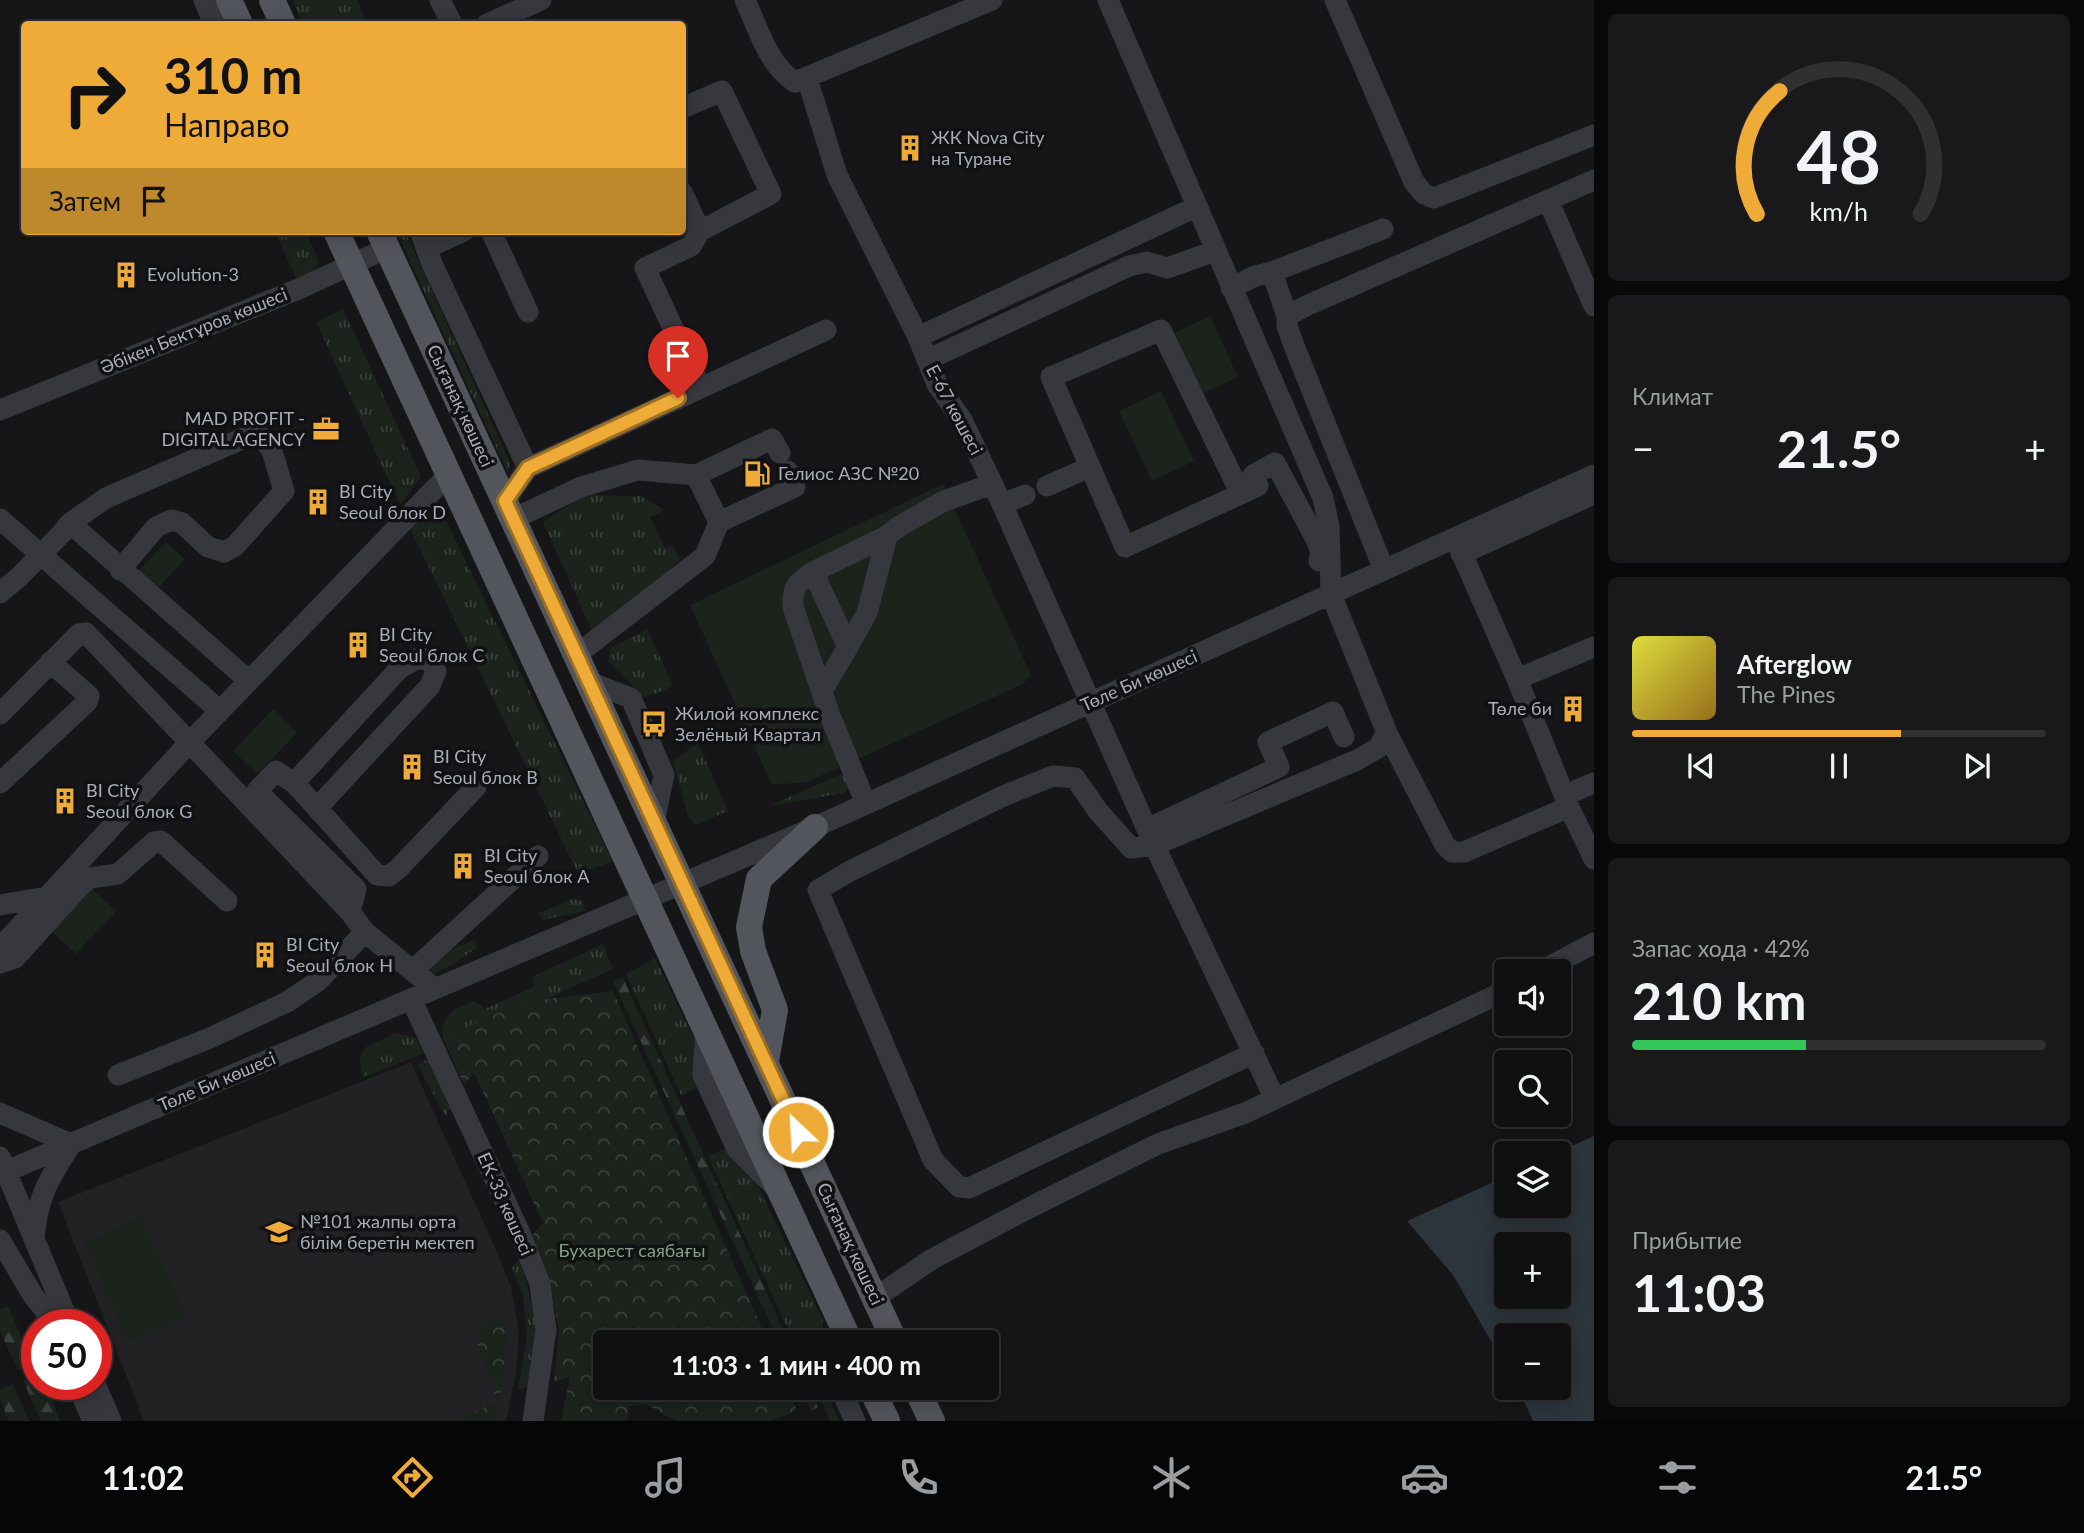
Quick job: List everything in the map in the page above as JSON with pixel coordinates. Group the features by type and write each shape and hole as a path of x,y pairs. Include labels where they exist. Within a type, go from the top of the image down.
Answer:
{"main road":[{"path":"229,0 239,21"},
{"path":"272,0 282,21"},
{"path":"338,235 845,1330"},
{"name":"Сығанақ көшесі","path":"383,240 889,1330"},
{"path":"766,1062 775,1010 753,951 749,927 759,879 815,827"},
{"path":"877,1400 887,1421"},
{"path":"922,1400 932,1421"}],"street":[{"path":"204,0 213,21"},
{"path":"440,0 450,21"},
{"path":"494,21 541,0"},
{"path":"746,0 774,63 784,75 795,82 992,0"},
{"path":"1108,0 1323,498 1329,526 1324,597"},
{"path":"1335,0 1414,182 1429,197 1434,198 1594,135"},
{"name":"Е-67 көшесі","path":"807,78 836,175 918,337 937,384 962,420 1002,504 1089,703 1275,1099"},
{"path":"686,106 722,91 771,194 701,230 691,246 645,268 701,388"},
{"path":"1287,316 1594,180"},
{"path":"686,200 701,230"},
{"path":"1548,200 1594,306"},
{"path":"918,337 1196,208"},
{"path":"1231,288 1255,276 1272,272 1383,229"},
{"path":"446,235 423,240 528,468"},
{"path":"493,235 528,312"},
{"name":"Әбікен Бектұров көшесі","path":"0,410 300,288 351,265 383,240"},
{"path":"927,360 1129,266 1147,262 1167,268 1215,251"},
{"path":"1272,272 1293,342 1384,570"},
{"path":"509,510 528,468 826,330"},
{"path":"1241,494 1161,330 1051,377 1125,547 1241,494 1258,486 1252,475 1275,463 1317,541 1321,554 1324,597 1387,733 1452,852 1464,852 1567,801 1594,783"},
{"path":"6,583 66,528 106,499 251,435 262,437 272,451 284,491 235,546 224,552 208,547 182,523 171,520 156,527 120,570"},
{"path":"509,510 638,470 696,475 772,439 784,462 795,487 719,522 705,556 576,654"},
{"path":"1047,486 1090,467"},
{"path":"0,948 189,743 449,474"},
{"path":"696,475 719,522"},
{"name":"Төле Би көшесі","path":"2,1168 71,1144 815,827 1384,570 1458,546 1594,475"},
{"path":"866,804 829,713 793,607 792,593 798,582 813,572 887,536 942,502 992,484"},
{"path":"1594,494 1458,546 1594,859"},
{"path":"1002,504 1025,495"},
{"path":"0,519 220,711"},
{"path":"66,528 120,570 249,681"},
{"path":"822,691 867,613 876,587 887,536"},
{"path":"813,572 848,647"},
{"path":"0,714 79,634 86,633 351,912 365,932 412,971 443,986"},
{"path":"1517,679 1594,647"},
{"path":"294,783 400,668 416,659 429,659 436,671 430,685 317,808"},
{"path":"0,783 87,702 89,696 50,662"},
{"path":"1254,1053 969,1188 958,1187 933,1160 818,890 862,865 1001,797 1053,775 1075,778 1131,848 1279,767 1268,742 1334,712 1344,737"},
{"path":"1151,837 1357,760 1378,748 1387,733"},
{"path":"351,912 356,889 257,790 276,771 294,783 377,875 389,876 476,787"},
{"path":"0,962 15,958 81,885 90,878 118,874 154,842 161,841 227,901"},
{"path":"412,971 538,856"},
{"path":"0,905 47,897"},
{"path":"118,1075 210,1038 287,1002 318,981 365,932"},
{"path":"1564,959 1594,943"},
{"path":"874,1298 932,1259 1158,1144 1245,1113 1494,996"},
{"name":"ЕК-33 көшесі","path":"411,999 519,1231 540,1284 546,1330 533,1421"},
{"path":"0,1113 71,1144 43,1192 37,1210 33,1240"},
{"path":"2,1168 33,1240 54,1309"},
{"path":"0,1196 52,1309"},
{"path":"0,1240 34,1297 46,1309"},
{"path":"830,1298 833,1330"},
{"path":"79,1400 83,1421"},
{"path":"83,1400 93,1421"},
{"path":"102,1400 111,1421"},
{"path":"845,1400 855,1421"}],"shaded area":[{"name":"№101 жалпы орта білім беретін мектеп","path":"411,1062 511,1287 519,1333 516,1373 506,1421 144,1421 112,1340 112,1309 100,1309 58,1202"},
{"path":"1594,1136 1594,1421 1533,1421 1523,1400 1571,1400 1571,1323 1494,1323 1494,1346 1453,1275 1407,1221 1494,1182 1494,1218 1571,1218 1571,1146"}],"green space":[{"path":"292,0 357,0 367,21 302,21"},
{"path":"277,235 308,235 319,262 313,273 298,283"},
{"path":"398,235 407,235 510,463 508,473"},
{"path":"343,309 421,477 400,505 316,322"},
{"path":"1210,316 1238,377 1203,393 1175,333"},
{"path":"1161,391 1194,461 1152,481 1119,411"},
{"path":"943,484 1031,675 1023,684 807,782 772,785 690,605"},
{"path":"585,495 641,496 664,510 650,517 665,548 673,546 680,559 654,587 592,631 543,522"},
{"path":"432,505 439,507 613,862 578,873 409,526"},
{"path":"166,542 185,559 154,592 136,574"},
{"path":"647,629 673,686 645,698 608,661 611,648"},
{"path":"273,709 297,733 257,774 233,751"},
{"path":"698,743 728,811 695,825 688,816 673,761"},
{"path":"846,772 851,785 844,793 769,806"},
{"path":"89,886 116,911 76,954 49,929"},
{"path":"573,899 582,901 586,911 542,920 539,913"},
{"path":"474,940 477,947 456,963 430,975 430,959"},
{"path":"603,944 613,969 494,1022 489,1015 443,1038 444,1023 455,1010 474,1001 485,1009 535,986 532,977"},
{"path":"655,958 696,1043 701,1086 681,1095 626,974"},
{"path":"623,978 784,1330 773,1330 613,981"},
{"name":"Бухарест саябағы","path":"613,991 763,1330 593,1330 593,1400 793,1400 797,1410 771,1421 676,1421 646,1404 630,1406 627,1421 561,1421 570,1377 554,1382 559,1330 548,1275 531,1237 543,1223 474,1072 464,1085 443,1038 522,1002"},
{"path":"396,1033 416,1038 425,1053 363,1077 359,1058 366,1047"},
{"path":"431,1056 453,1103 445,1116 418,1066"},
{"path":"726,1148 754,1178 823,1320 823,1330 788,1330 708,1156"},
{"path":"141,1217 186,1315 129,1342 84,1243"},
{"path":"521,1257 537,1330 533,1384 518,1390 527,1335 523,1295 512,1268"},
{"path":"8,1307 21,1335 21,1369 18,1370 0,1331 0,1309"},
{"path":"502,1316 508,1337 497,1421 452,1421 497,1402 472,1327"},
{"path":"13,1384 29,1421 9,1421 0,1399 0,1389"},
{"path":"32,1400 51,1400 60,1421 41,1421"},
{"path":"806,1400 815,1400 818,1407 811,1411"},
{"path":"820,1400 830,1400 840,1421 830,1421"}],"place":[{"name":"ЖК Nova City на Туране","path":"910,148"},
{"name":"Evolution-3","path":"126,275"},
{"name":"MAD PROFIT - DIGITAL AGENCY","path":"326,429"},
{"name":"Гелиос АЗС №20","path":"757,474"},
{"name":"BI City Seoul блок D","path":"318,502"},
{"name":"BI City Seoul блок C","path":"358,645"},
{"name":"Төле би","path":"1573,709"},
{"name":"Жилой комплекс Зелёный Квартал","path":"654,724"},
{"name":"BI City Seoul блок B","path":"412,767"},
{"name":"BI City Seoul блок G","path":"65,801"},
{"name":"BI City Seoul блок A","path":"463,866"},
{"name":"BI City Seoul блок H","path":"265,955"},
{"name":"№101 жалпы орта білім беретін мектеп","path":"279,1232"}],"route":[{"path":"678,398 528,468 505,501 798,1132"}]}
